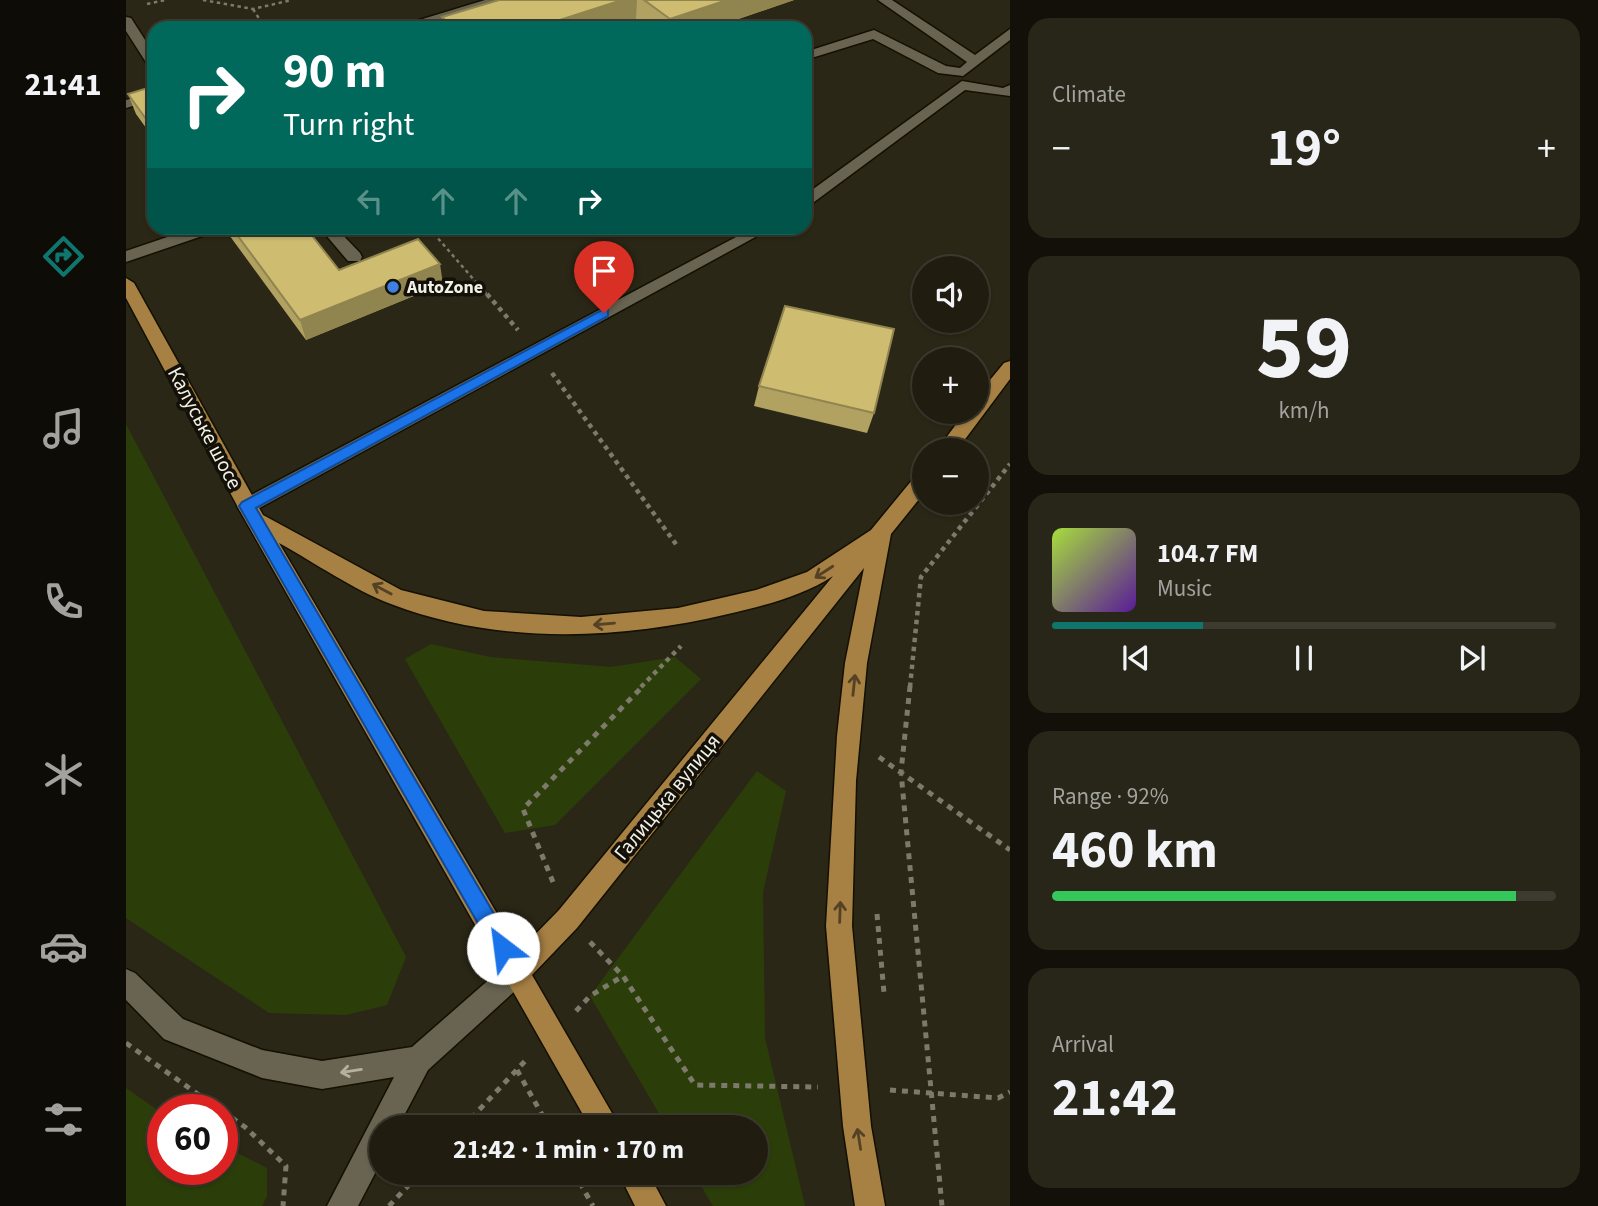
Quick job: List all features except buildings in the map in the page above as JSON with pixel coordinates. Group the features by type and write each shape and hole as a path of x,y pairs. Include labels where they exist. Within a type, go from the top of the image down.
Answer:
{"main road":[{"name":"Калуське шосе","path":"126,283 251,513 517,972"},
{"path":"989,394 1010,367"},
{"path":"955,438 966,424"},
{"name":"Галицька вулиця","path":"517,972 568,919 912,494"},
{"path":"251,513 396,597 484,620 581,626 678,617 757,599 814,578 881,534"},
{"path":"870,1206 853,1088 839,926 844,781 856,663 881,534"},
{"path":"517,972 599,1115"},
{"path":"639,1185 651,1206"}],"street":[{"path":"424,21 499,0"},
{"path":"884,0 975,61"},
{"path":"126,21 147,53"},
{"path":"812,197 963,78 975,61 1010,33"},
{"path":"812,54 874,34 943,70 1006,93 1010,89"},
{"path":"126,104 147,98"},
{"path":"126,257 188,235"},
{"path":"334,235 354,257"},
{"path":"251,513 535,350 751,235"},
{"path":"389,1115 418,1060 517,972"},
{"path":"126,982 174,1029 262,1064 322,1075 418,1060"},
{"path":"342,1206 369,1154"}],"path":[{"path":"203,0 253,9 292,0"},
{"path":"253,9 261,21"},
{"path":"435,235 535,350 678,547"},
{"path":"942,1206 901,772 920,577 1010,464"},
{"path":"719,608 523,809 568,919 624,976 695,1085 853,1088 998,1098 1010,1093"},
{"path":"871,764 872,752 1010,850"},
{"path":"876,903 884,997"},
{"path":"474,1115 590,996 624,976"},
{"path":"126,1043 198,1094"},
{"path":"517,1069 542,1115"},
{"path":"891,1077 893,1103"},
{"path":"238,1122 286,1166 283,1206"},
{"path":"389,1206 409,1185"},
{"path":"581,1185 593,1206"}],"green space":[{"path":"126,424 406,957 387,1005 346,1015 269,1013 126,918"},
{"path":"431,644 490,657 611,667 675,657 701,679 555,825 505,833 405,659"},
{"path":"757,771 786,791 763,892 765,1038 805,1206 713,1206 700,1185 768,1185 768,1115 660,1115 590,996"},
{"path":"126,1088 147,1103 147,1185 238,1185 238,1153 267,1168 267,1196 262,1206 126,1206"}],"place":[{"name":"AutoZone","path":"393,287"}],"route":[{"path":"503,948 247,506 604,313"}]}
